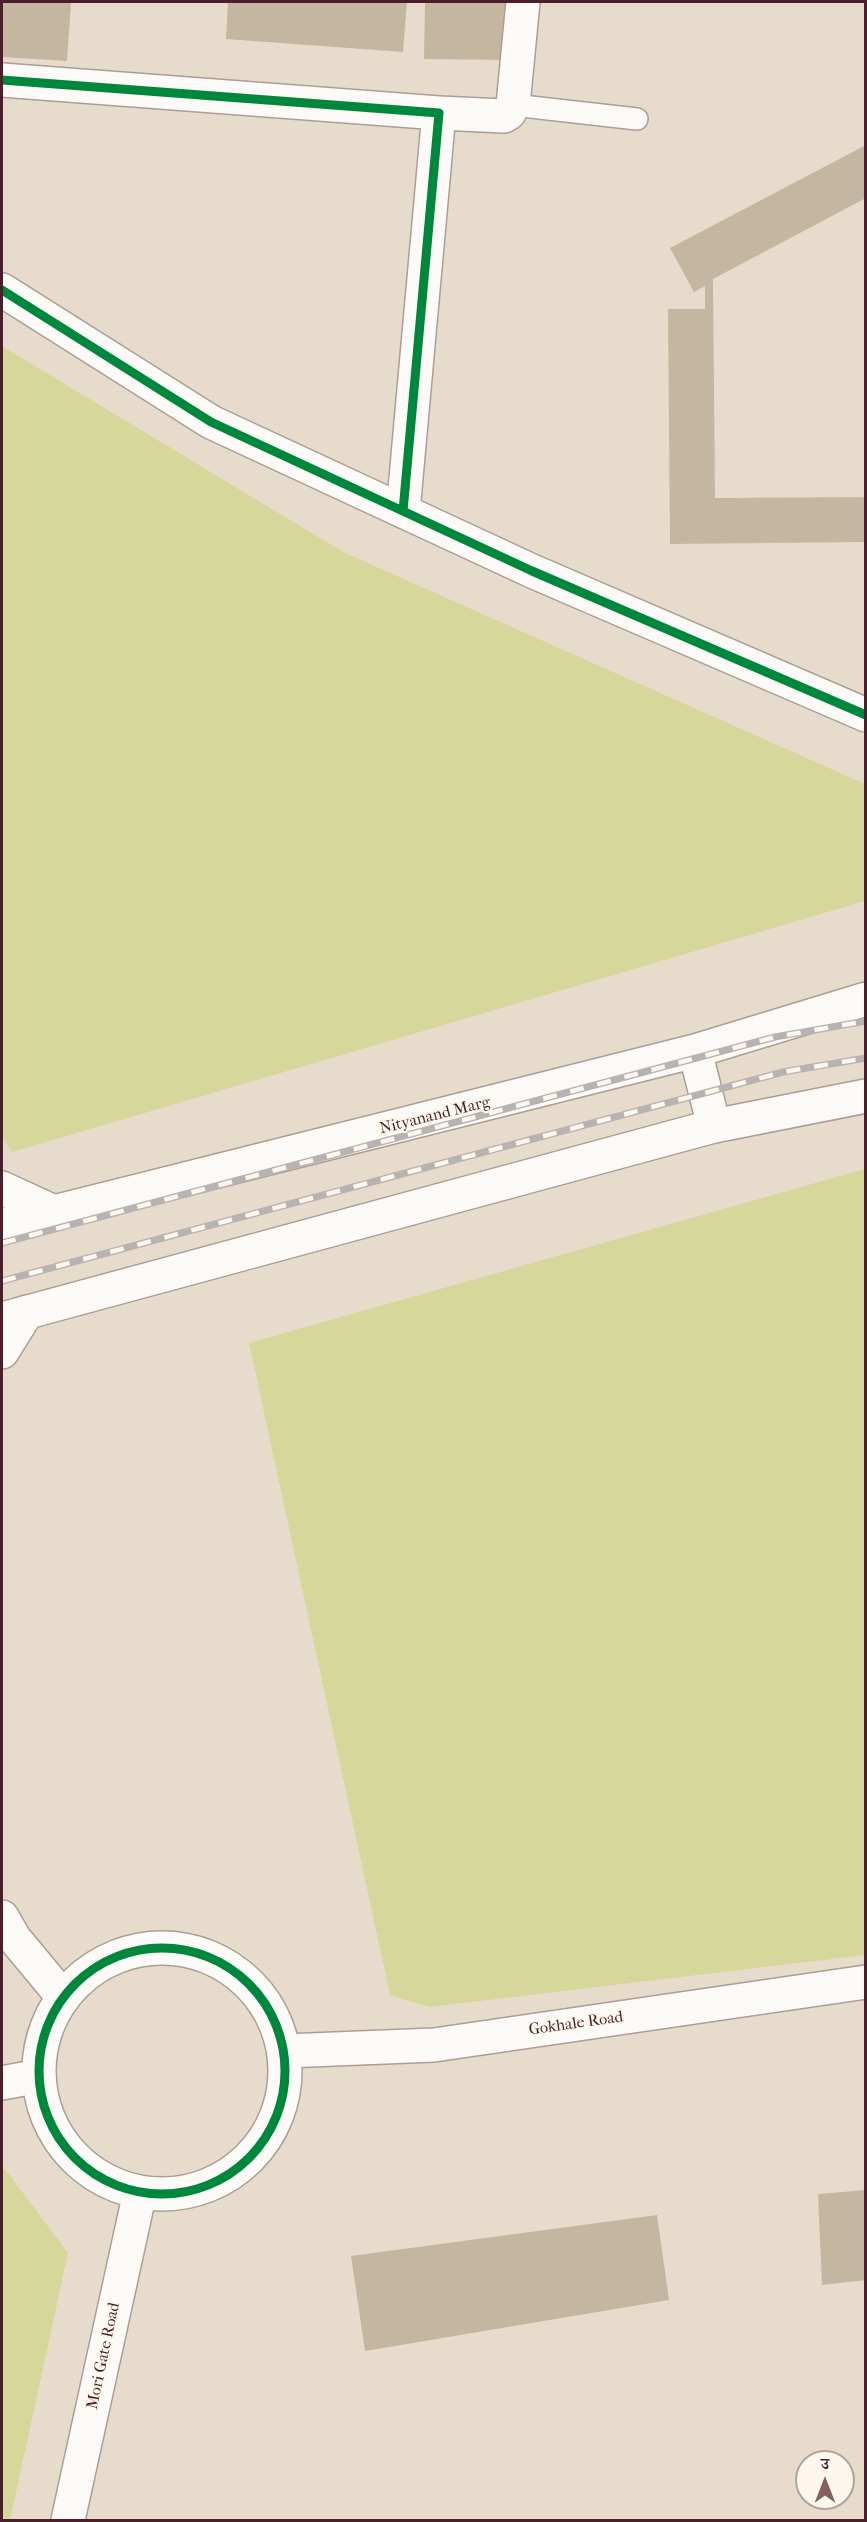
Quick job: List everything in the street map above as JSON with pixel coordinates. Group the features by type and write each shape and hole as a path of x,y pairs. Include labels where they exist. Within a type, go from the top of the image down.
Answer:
{"street":[{"path":"2,80 504,116 509,113 513,105 523,2"},
{"path":"403,511 439,113"},
{"path":"2,290 211,422 532,571 866,715"},
{"name":"Nityanand Marg","path":"2,1225 695,1051 866,999"},
{"path":"695,1051 714,1125"},
{"path":"2,1352 14,1316 714,1125 866,1096"},
{"path":"2,1188 54,1212"},
{"path":"2,1917 14,1938 63,1997"},
{"path":"168,1948 191,1951 214,1959 235,1971 253,1987 272,2013 285,2051 284,2098 265,2141 249,2159 210,2185 164,2194 120,2187 102,2178 69,2152 47,2116 39,2076 39,2055 44,2035 63,1997 86,1975 120,1955 144,1949 168,1948"},
{"name":"Gokhale Road","path":"285,2051 434,2045 866,1982"},
{"path":"2,2083 39,2076"},
{"name":"Mori Gate Road","path":"68,2520 140,2192"}],"lane":[{"path":"513,105 637,119"}],"green space":[{"path":"2,346 343,552 865,784 865,901 12,1152 2,1137"},
{"path":"865,1169 865,1955 429,2007 390,1995 249,1343"},
{"path":"5,2169 68,2253 10,2520 2,2518 2,2170"}],"building":[{"path":"2,2 71,2 67,61 2,57"},
{"path":"228,2 407,2 403,52 226,39"},
{"path":"425,2 510,2 509,60 424,59"},
{"path":"866,145 866,198 713,279 715,498 866,497 866,542 670,544 668,309 705,309 705,286 694,292 670,248"},
{"path":"866,2190 866,2280 822,2285 818,2194"},
{"path":"657,2215 669,2300 365,2351 351,2256"}],"railway":[{"path":"2,1243 775,1037 866,1021"},
{"path":"2,1281 783,1072 866,1058"}],"cycle path":[{"path":"2,80 439,113 403,511"},
{"path":"2,290 211,422 532,571 866,715"},
{"path":"150,1948 174,1948 198,1953 220,1962 249,1984 271,2013 276,2024 283,2047 285,2071 283,2095 276,2118 271,2129 249,2158 220,2180 198,2189 174,2194 150,2194 126,2189 104,2180 84,2166 67,2149 53,2129 44,2107 39,2083 39,2059 44,2035 53,2013 67,1993 84,1976 104,1962 126,1953 150,1948"}]}
